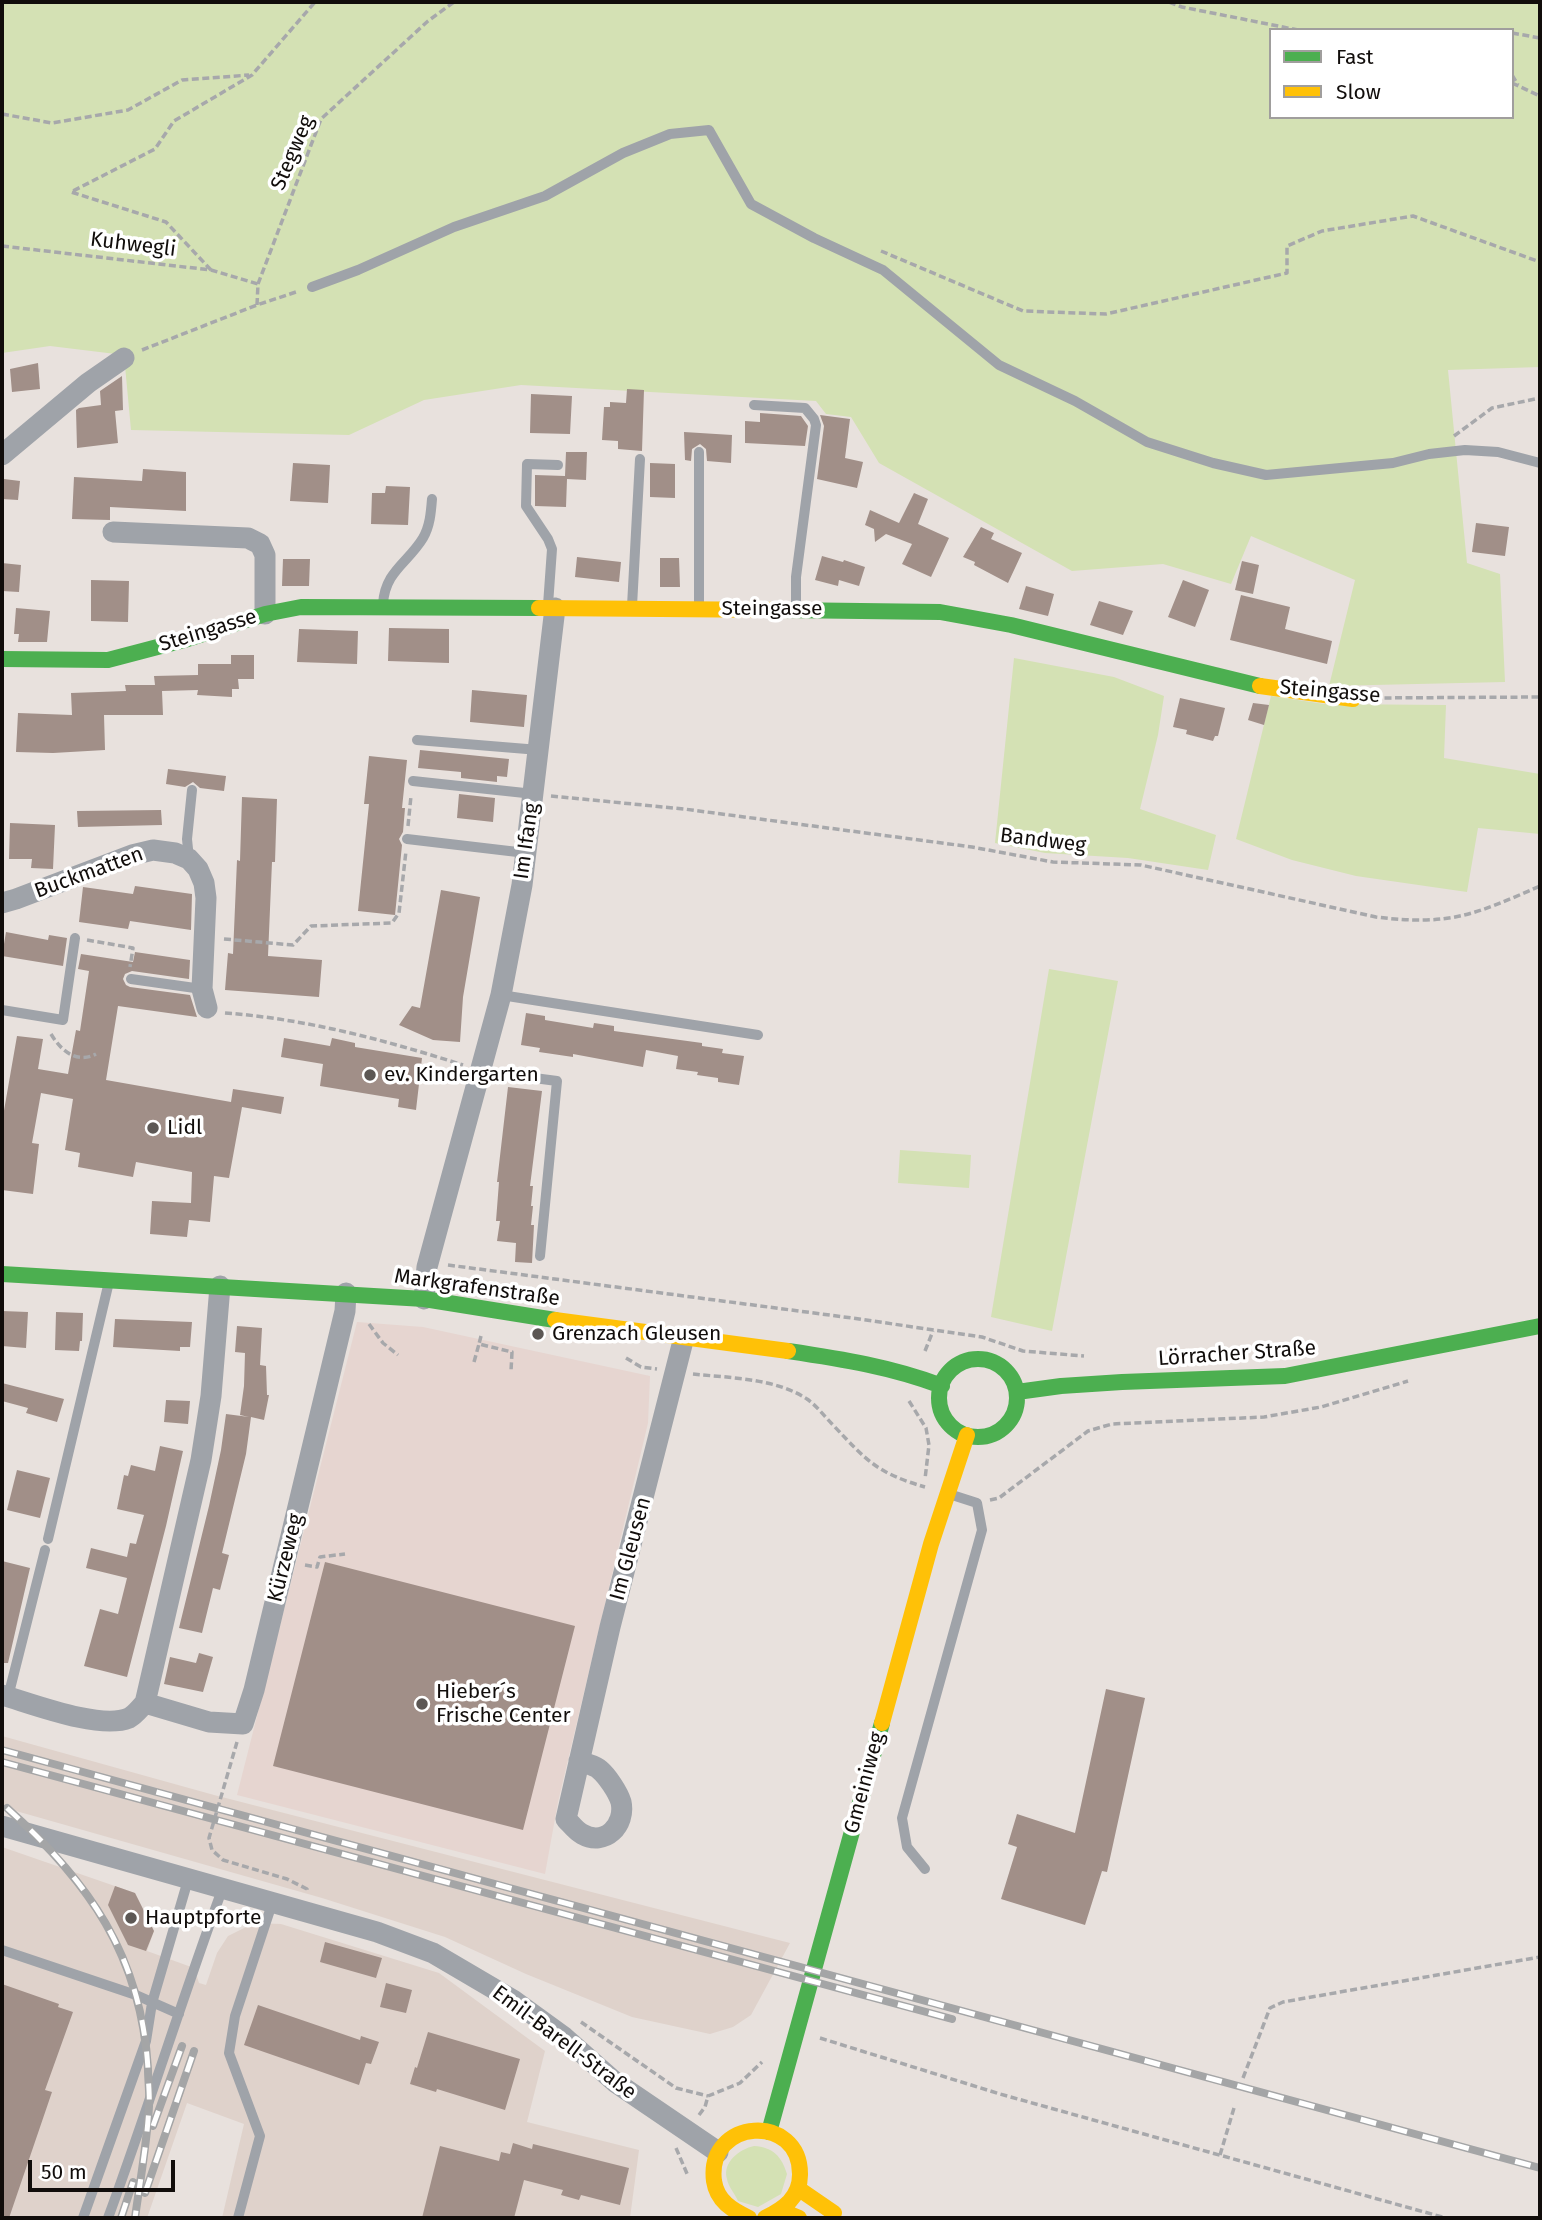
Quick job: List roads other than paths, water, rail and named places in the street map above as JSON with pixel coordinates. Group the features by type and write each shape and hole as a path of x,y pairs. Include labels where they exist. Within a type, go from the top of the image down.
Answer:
{"street":[{"path":"2,455 88,383 124,358"},
{"path":"113,532 248,538 260,544 265,555 265,614"},
{"name":"Steingasse","path":"2,659 108,660 265,614 301,607 940,612 1011,625 1245,684 1353,699"},
{"name":"Im Ifang","path":"424,1299 427,1267 501,995 534,794 552,608"},
{"name":"Buckmatten","path":"2,902 132,855 153,850 175,853 190,859"},
{"path":"190,859 204,883 206,898 204,998"},
{"name":"Markgrafenstraße","path":"2,1274 424,1299 532,1317 860,1361 942,1385"},
{"path":"5,1696 99,1722 132,1717 145,1703 201,1460 211,1396 220,1286"},
{"name":"Kürzeweg","path":"145,1703 209,1722 243,1724 286,1560 345,1311 346,1293"},
{"name":"Lörracher Straße","path":"1017,1392 1060,1385 1110,1382 1285,1376 1540,1326"},
{"name":"Im Gleusen","path":"579,1761 610,1627 684,1337"},
{"path":"988,1360 1007,1372 1014,1381 1017,1392 1015,1412 1004,1427 986,1436 967,1435 956,1429 947,1421 940,1398 942,1385 955,1367 965,1362 988,1360"},
{"name":"Gmeiniweg","path":"769,2132 931,1544 967,1435"},
{"name":"Emil-Barell-Straße","path":"2,1826 390,1936 433,1953 513,2000 564,2037 615,2082 718,2152"},
{"path":"755,2130 769,2132 782,2138 793,2148 799,2162 799,2189 791,2203 782,2211 750,2218 725,2207 712,2180 713,2166 718,2152 740,2133 755,2130"},
{"path":"799,2189 834,2213"},
{"path":"782,2211 799,2218"}],"lane":[{"path":"312,287 358,270 454,227 545,196 623,153 670,134 709,130 751,204 814,238 883,270 999,365 1075,401 1147,442 1213,463 1266,475 1393,463 1429,454 1465,450 1498,452 1540,463"},
{"path":"754,405 805,408 814,419 815,443 796,577 796,609"},
{"path":"699,452 699,609"},
{"path":"631,608 640,459"},
{"path":"552,608 551,549 548,539 526,506 527,464 558,465"},
{"path":"383,607 384,590 388,580 422,540 427,530 432,499"},
{"path":"416,740 538,750"},
{"path":"413,781 534,794"},
{"path":"190,859 187,839 192,790"},
{"path":"407,839 526,853"},
{"path":"2,1010 63,1020 75,938"},
{"path":"131,979 204,998"},
{"path":"501,995 758,1035"},
{"path":"481,1071 557,1081 540,1256"},
{"path":"5,1696 47,1544 109,1279"},
{"path":"925,1868 907,1847 902,1818 982,1530 977,1503 948,1494"},
{"path":"83,2218 146,2041 152,2003 188,1880"},
{"path":"108,2218 222,1890"},
{"path":"238,2218 260,2136 229,2053 235,2016 272,1904"},
{"path":"2,1950 136,1995 179,2014"}],"railway":[{"path":"2,1750 1540,2168"},
{"path":"2,1762 952,2019"},
{"path":"7,1808 63,1864 86,1893 106,1924 135,1991 143,2028 149,2097 147,2134 135,2218"},
{"path":"153,2126 182,2046"},
{"path":"145,2193 194,2051"},
{"path":"121,2218 133,2182"}],"place":[{"name":"ev. Kindergarten","path":"370,1075"},
{"name":"Lidl","path":"153,1128"},
{"name":"Grenzach Gleusen","path":"538,1334"},
{"name":"Hieber´s Frische Center","path":"422,1704"},
{"name":"Hauptpforte","path":"131,1918"}]}
